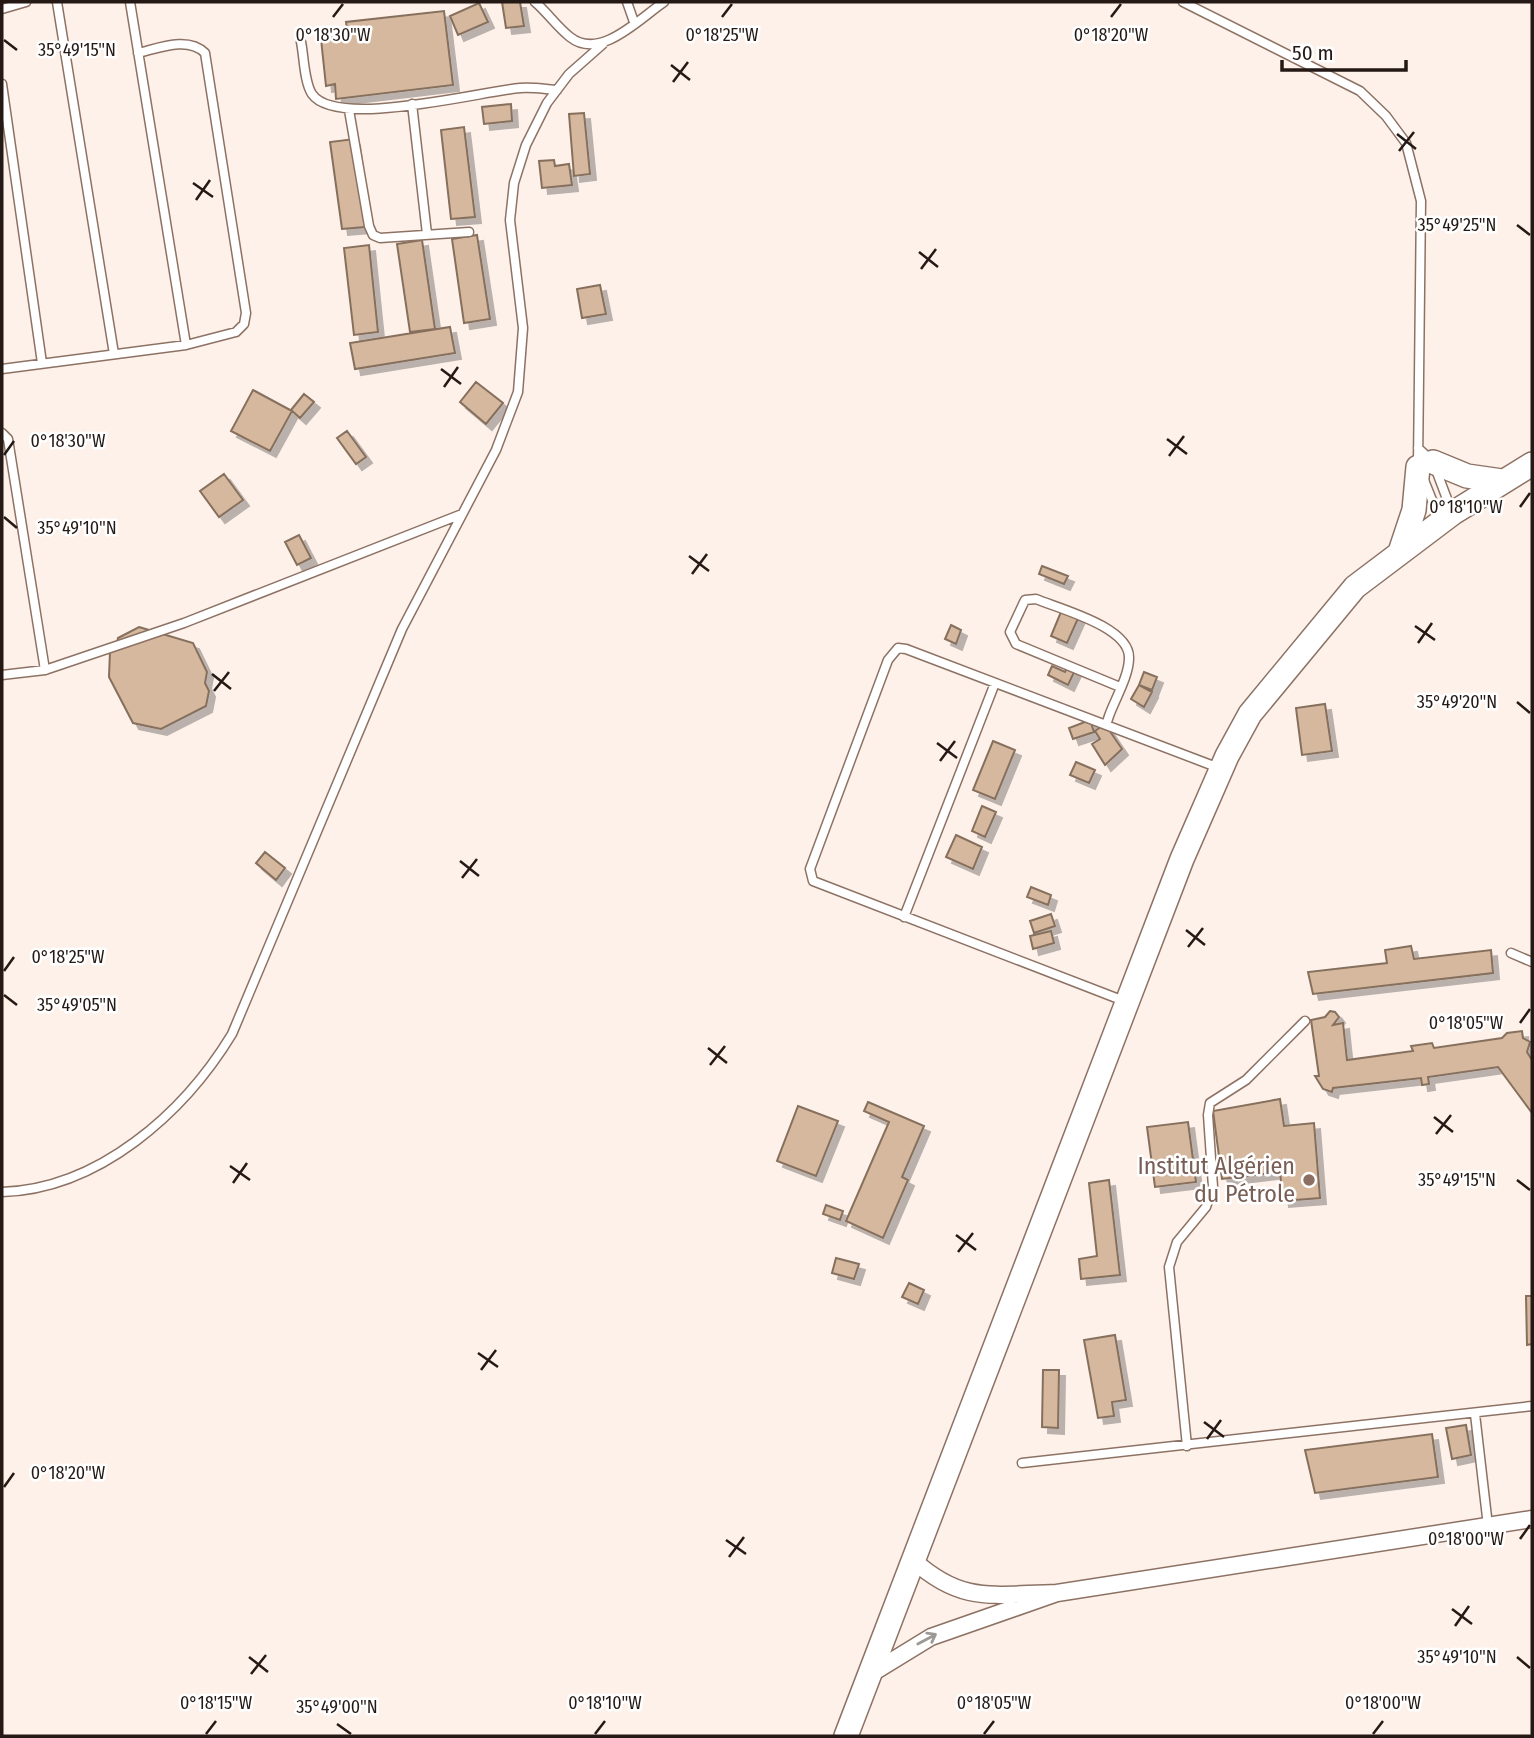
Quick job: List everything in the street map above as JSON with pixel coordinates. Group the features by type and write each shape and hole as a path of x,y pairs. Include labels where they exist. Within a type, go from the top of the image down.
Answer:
{"main road":[{"path":"1400,552 1414,510 1423,459 1467,475 1502,481"},
{"path":"846,1736 1127,1002 1221,769 1250,714 1275,680 1355,587 1447,518 1532,464"}],"street":[{"path":"913,1560 953,1589 975,1594 1057,1593 1532,1519"},
{"path":"869,1675 931,1637 1057,1593"}],"lane":[{"path":"2,9 26,2"},
{"path":"57,2 114,354"},
{"path":"130,2 186,345"},
{"path":"535,2 570,37 586,46 603,44"},
{"path":"627,2 635,22"},
{"path":"2,1192 49,1185 118,1152 157,1124 210,1070 232,1034 402,629 496,450 518,392 523,328 510,220 514,183 526,145 569,74 603,44 664,2"},
{"path":"1183,2 1360,91 1386,116 1406,143 1421,201 1423,459 1447,518"},
{"path":"301,41 311,93 326,106 349,110 522,88 557,90"},
{"path":"2,369 186,345 236,332 244,324 246,313 205,53 199,47 186,43 138,52"},
{"path":"2,84 42,363"},
{"path":"412,104 428,234"},
{"path":"349,110 369,226 373,235 380,238 469,232"},
{"path":"2,433 8,439 45,670"},
{"path":"1423,459 1447,518"},
{"path":"2,675 45,670 184,623 463,513"},
{"path":"1106,725 1130,660 1123,641 1114,632 1036,599 1025,600 1010,632 1016,644 1120,687"},
{"path":"1127,1002 819,885 809,875 888,660 898,649 906,649 1221,769"},
{"path":"904,918 995,683"},
{"path":"1511,953 1532,962"},
{"path":"1187,1446 1169,1267 1177,1242 1206,1207 1213,1187 1208,1115 1210,1103 1246,1080 1305,1021"},
{"path":"1022,1463 1475,1415 1532,1406"},
{"path":"1475,1415 1488,1526"}],"building":[{"path":"502,2 520,2 524,26 506,28"},
{"path":"479,3 488,22 458,35 450,16"},
{"path":"444,11 453,85 336,99 335,84 326,86 321,39 348,36 346,22"},
{"path":"511,104 512,121 484,124 482,107"},
{"path":"584,113 590,174 574,176 569,114"},
{"path":"464,127 475,217 451,219 441,130"},
{"path":"354,139 365,227 342,229 330,142"},
{"path":"554,160 555,166 569,164 572,185 542,188 539,161"},
{"path":"477,235 490,319 464,323 452,239"},
{"path":"422,240 435,329 410,332 397,244"},
{"path":"369,245 378,332 354,335 344,248"},
{"path":"600,285 606,314 582,318 577,289"},
{"path":"450,327 455,353 355,369 350,343"},
{"path":"476,382 503,403 486,424 460,402"},
{"path":"253,390 292,411 270,451 231,431"},
{"path":"304,394 314,402 300,418 291,410"},
{"path":"347,431 366,457 356,464 337,438"},
{"path":"224,474 243,500 219,517 200,491"},
{"path":"299,535 311,558 297,565 285,542"},
{"path":"1042,566 1068,576 1064,584 1039,574"},
{"path":"1063,607 1080,614 1067,643 1051,636"},
{"path":"951,625 961,630 956,644 945,639"},
{"path":"139,627 193,643 207,672 205,683 209,691 206,706 161,729 133,723 109,677 110,651 116,648 118,638"},
{"path":"1069,662 1077,666 1068,685 1048,675 1052,666 1065,672"},
{"path":"1144,672 1157,677 1152,690 1139,685"},
{"path":"1139,685 1152,692 1144,707 1131,699"},
{"path":"1325,704 1332,751 1302,755 1296,708"},
{"path":"1090,720 1094,732 1073,739 1069,728"},
{"path":"1105,724 1122,749 1105,765 1092,744 1100,739 1095,731"},
{"path":"993,741 1015,750 995,799 973,790"},
{"path":"1076,762 1095,770 1089,783 1070,775"},
{"path":"982,806 996,812 985,837 972,831"},
{"path":"956,835 982,847 973,869 946,857"},
{"path":"265,852 285,868 276,880 256,863"},
{"path":"1031,887 1051,895 1048,905 1027,897"},
{"path":"1051,914 1055,926 1034,933 1030,921"},
{"path":"1051,931 1054,943 1033,949 1030,936"},
{"path":"1411,946 1414,959 1491,950 1493,973 1313,994 1308,972 1387,963 1385,950"},
{"path":"1330,1011 1339,1017 1333,1025 1343,1023 1347,1060 1413,1051 1411,1046 1432,1043 1434,1048 1502,1038 1507,1033 1522,1031 1523,1038 1530,1042 1527,1052 1532,1060 1532,1113 1498,1067 1428,1077 1429,1084 1422,1085 1421,1078 1333,1088 1332,1092 1323,1089 1315,1076 1319,1076 1311,1020 1325,1017"},
{"path":"1280,1099 1284,1126 1314,1123 1320,1198 1283,1201 1280,1172 1222,1179 1213,1111"},
{"path":"868,1102 924,1126 902,1177 908,1180 883,1238 846,1221 889,1122 864,1111"},
{"path":"798,1106 838,1121 816,1176 777,1161"},
{"path":"1188,1122 1196,1182 1155,1187 1147,1127"},
{"path":"1109,1180 1120,1275 1081,1279 1079,1259 1097,1256 1089,1183"},
{"path":"826,1205 843,1211 840,1220 823,1214"},
{"path":"836,1258 859,1264 854,1279 832,1273"},
{"path":"909,1283 924,1290 918,1304 902,1297"},
{"path":"1526,1296 1532,1296 1532,1344 1527,1345"},
{"path":"1115,1335 1126,1400 1112,1402 1114,1416 1098,1418 1084,1340"},
{"path":"1043,1370 1059,1370 1058,1428 1042,1427"},
{"path":"1466,1425 1471,1455 1452,1459 1446,1428"},
{"path":"1432,1434 1438,1477 1315,1493 1305,1450"}],"place":[{"name":"Institut Algérien du Pétrole","path":"1309,1180"}]}
